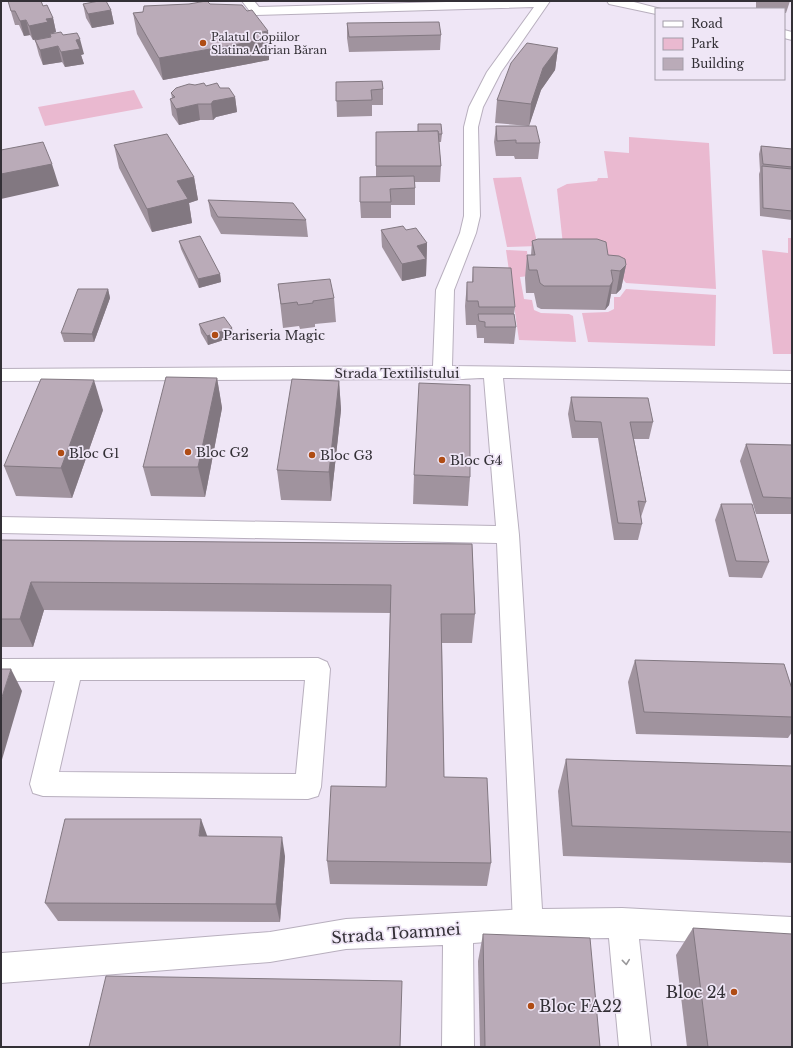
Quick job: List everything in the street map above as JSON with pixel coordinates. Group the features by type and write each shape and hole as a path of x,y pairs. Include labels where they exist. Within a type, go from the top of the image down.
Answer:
{"street":[{"path":"248,1 256,11 543,2"},
{"path":"613,1 655,10"},
{"path":"442,374 445,290 468,233 472,216 471,127 476,106 494,72 543,2"},
{"path":"493,372 508,536 528,924"},
{"name":"Strada Textilistului","path":"1,375 442,374 493,372 792,377"},
{"path":"1,525 508,536"},
{"path":"1,670 318,669 308,787 43,784 70,670"},
{"path":"622,923 635,1047"},
{"name":"Strada Toamnei","path":"2,968 270,947 346,934 528,924 622,923 792,932"},
{"path":"458,929 458,1047"}],"green space":[{"path":"134,90 143,108 45,126 38,107"},
{"path":"629,137 709,143 716,289 626,283 622,278 563,245 557,189 567,184 597,181 598,178 608,178 604,151 629,153"},
{"path":"521,177 538,246 507,247 493,178"},
{"path":"788,238 792,238 792,354 773,354 762,250 788,253"},
{"path":"506,250 527,251 529,276 520,277 524,299 532,300 534,310 541,313 569,314 573,316 576,342 519,340"},
{"path":"626,289 716,295 715,346 588,342 582,313 608,312 614,309 614,297 620,297"}],"building":[{"path":"8,1 41,1 43,6 47,5 53,18 46,19 48,22 29,26 26,20 20,21 15,11 11,11"},
{"path":"106,1 111,10 88,14 83,4"},
{"path":"207,1 210,4 242,5 247,11 252,10 268,31 262,32 267,39 159,58 133,13 143,12 144,6 189,4"},
{"path":"439,22 441,35 349,37 347,23"},
{"path":"61,32 63,35 77,33 80,39 76,40 80,49 61,52 58,46 40,50 35,40 51,37 50,34"},
{"path":"527,43 558,48 543,68 531,104 497,100 511,63"},
{"path":"382,81 383,89 371,90 372,100 336,101 336,82"},
{"path":"204,83 206,86 217,83 220,88 229,88 235,97 213,101 211,104 198,104 176,109 170,99 175,97 171,93 176,88 189,84 195,85"},
{"path":"418,124 441,124 442,134 438,134 438,131 418,132"},
{"path":"496,126 536,126 540,143 516,143 516,140 497,141"},
{"path":"438,131 441,166 376,166 376,132"},
{"path":"167,134 194,177 177,181 188,199 147,209 114,145"},
{"path":"43,142 52,164 1,174 1,150"},
{"path":"761,146 792,149 792,167 763,164"},
{"path":"762,166 792,169 792,211 763,208"},
{"path":"414,176 415,188 390,189 391,202 360,202 360,177"},
{"path":"208,200 293,203 306,220 218,217"},
{"path":"403,226 406,230 416,228 427,243 417,246 426,259 402,264 381,230"},
{"path":"200,236 220,274 198,279 179,241"},
{"path":"538,239 597,239 606,242 608,255 619,256 625,259 626,265 620,271 611,270 613,281 610,286 544,286 540,283 537,270 529,270 527,255 535,255 532,241"},
{"path":"473,267 511,268 515,307 479,307 478,301 467,301 467,282 473,282"},
{"path":"330,279 334,298 298,305 297,302 281,304 278,284"},
{"path":"78,289 108,289 92,334 61,333"},
{"path":"478,314 514,314 516,327 485,327 485,322 479,321"},
{"path":"224,317 232,328 207,336 199,324"},
{"path":"166,377 217,378 198,467 143,467"},
{"path":"41,379 94,380 61,468 4,466"},
{"path":"292,379 339,381 329,472 277,470"},
{"name":"Bloc G4","path":"419,383 470,385 470,477 414,475"},
{"path":"571,397 648,398 653,422 630,422 646,502 638,501 642,524 618,523 601,422 575,421"},
{"path":"746,444 792,445 792,498 763,497"},
{"path":"721,504 752,504 769,562 736,561"},
{"path":"1,540 472,544 475,614 441,614 444,777 487,778 491,863 327,861 331,786 386,787 391,585 31,582 20,619 1,619"},
{"path":"635,660 784,664 792,689 792,717 644,712"},
{"path":"1,669 11,669 1,700"},
{"path":"566,759 792,766 792,832 572,826"},
{"path":"65,819 201,819 199,836 282,837 276,904 45,903"},
{"name":"Bloc 24","path":"693,928 792,934 792,1047 708,1047"},
{"name":"Bloc FA22","path":"483,934 590,938 600,1047 485,1047"},
{"path":"106,976 402,981 400,1047 89,1047"}],"place":[{"name":"Palatul Copiilor Slatina Adrian Băran","path":"203,43"},
{"name":"Pariseria Magic","path":"215,335"},
{"name":"Bloc G2","path":"188,452"},
{"name":"Bloc G1","path":"61,453"},
{"name":"Bloc G3","path":"312,455"},
{"name":"Bloc G4","path":"442,460"},
{"name":"Bloc 24","path":"734,992"},
{"name":"Bloc FA22","path":"531,1006"}]}
